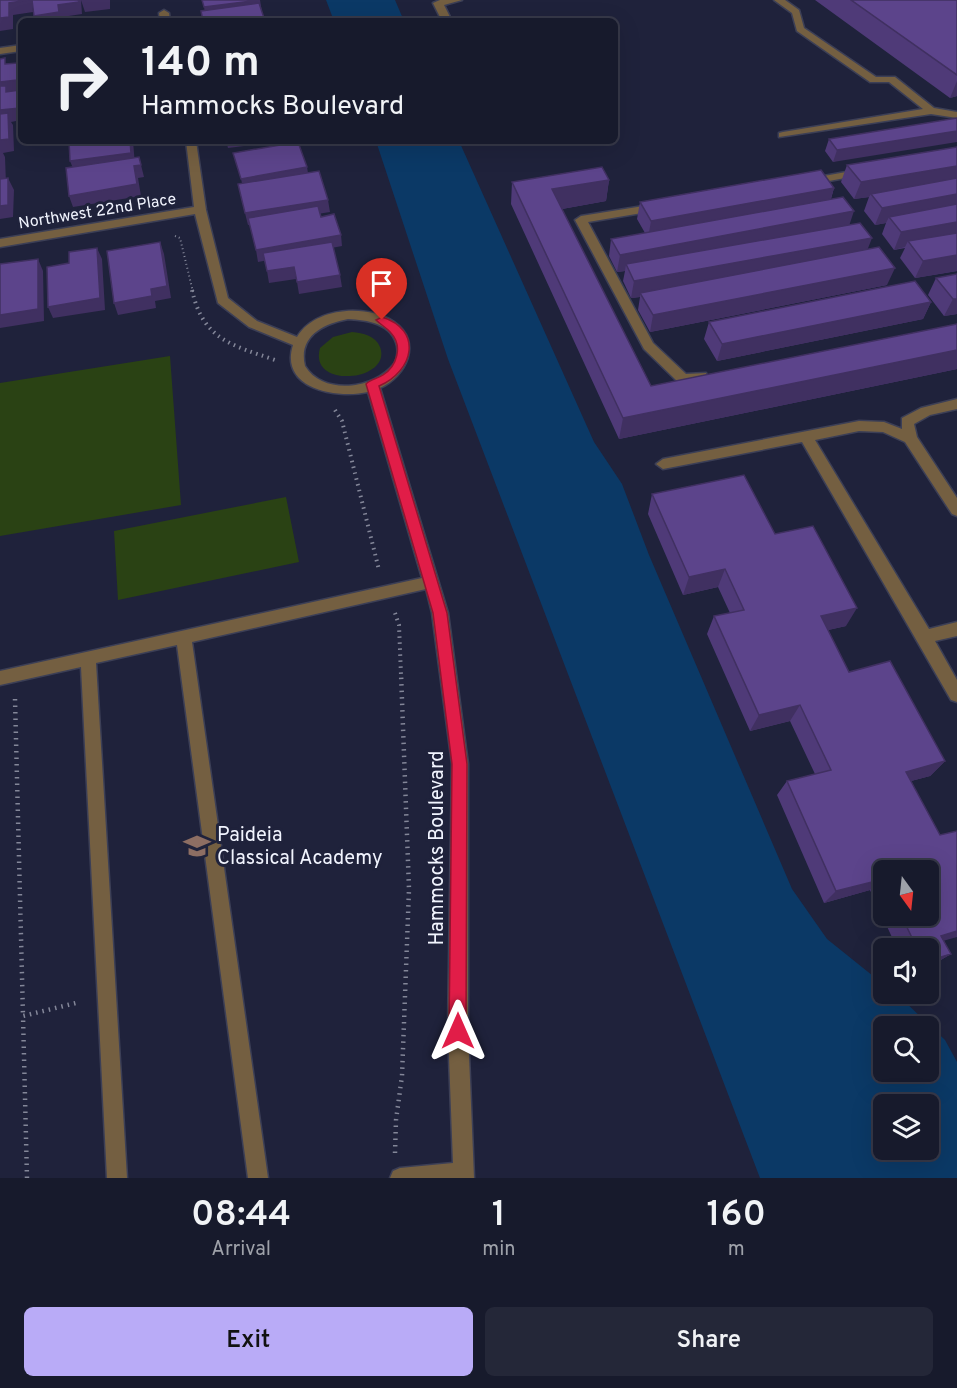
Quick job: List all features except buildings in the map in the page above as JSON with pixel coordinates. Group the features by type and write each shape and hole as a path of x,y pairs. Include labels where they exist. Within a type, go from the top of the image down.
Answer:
{"street":[{"path":"446,18 438,3 457,0"},
{"path":"779,0 796,12 800,29 874,80 891,79 931,111"},
{"path":"0,51 18,48"},
{"path":"783,135 931,111 957,115"},
{"path":"191,144 200,210 222,300 253,324 301,343"},
{"path":"793,184 875,170"},
{"path":"664,206 581,220 648,346 683,379 718,372"},
{"name":"Northwest 22nd Place","path":"0,243 200,210"},
{"path":"366,315 382,320 395,329 402,340 404,353 399,366 388,377 358,390 339,390 323,387 309,380 300,370 296,359 297,347 301,343 315,326 330,318 366,315"},
{"name":"Hammocks Boulevard","path":"372,384 440,613 460,764 458,1031 464,1175"},
{"path":"957,405 926,411 907,422 910,438 957,510"},
{"path":"663,464 859,426 884,427 910,438"},
{"path":"806,436 956,691"},
{"path":"7,676 431,582"},
{"path":"925,637 957,629"},
{"path":"184,637 258,1178"},
{"path":"88,658 117,1178"},
{"path":"400,1178 464,1175"}],"path":[{"path":"7,676 23,1016 27,1178"},
{"path":"23,1016 107,996"}],"green space":[{"path":"352,332 365,334 375,340 380,347 381,359 364,373 350,376 337,375 326,370 320,361 320,348 333,337"},
{"path":"170,356 181,505 0,536 0,383"},
{"path":"286,497 299,562 118,600 114,531"}],"water":[{"path":"326,0 395,0 403,18 333,18"},
{"path":"377,144 460,144 594,442 622,484 649,555 792,889 827,939 873,976 873,1004 907,1004 920,1016 873,1016 873,1082 939,1082 939,1034 945,1040 957,1062 957,1178 760,1178 448,359"}],"place":[{"name":"Paideia Classical Academy","path":"197,846"}],"route":[{"path":"382,320 395,329 402,340 404,353 399,366 388,377 372,384 440,613 460,764 458,1031"}]}
